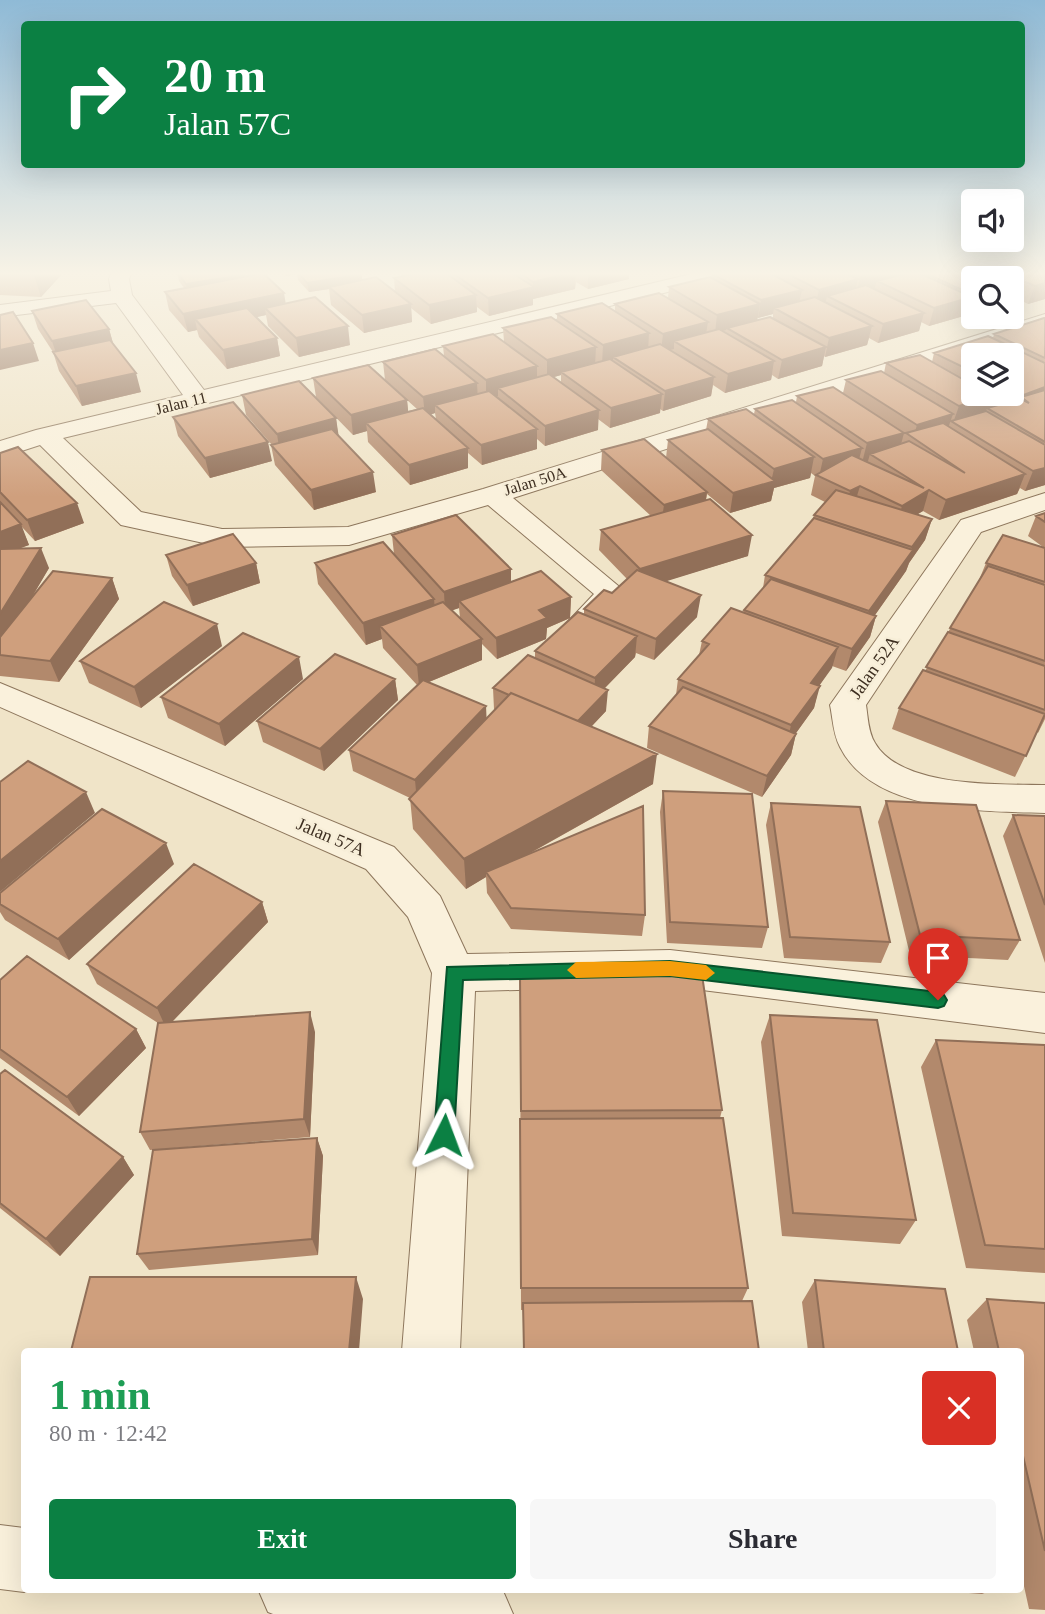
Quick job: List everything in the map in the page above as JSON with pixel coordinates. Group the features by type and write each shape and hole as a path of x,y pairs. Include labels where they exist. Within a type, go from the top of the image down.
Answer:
{"street":[{"path":"159,346 198,398"},
{"name":"Jalan 11","path":"0,450 45,435 416,346"},
{"name":"Jalan 50A","path":"45,435 131,519 222,538 349,537 493,495 965,346"},
{"path":"493,495 612,594 557,649"},
{"name":"Jalan 52A","path":"1045,501 971,526 848,705 858,748 885,774 951,795 1045,799"},
{"name":"Jalan 57A","path":"0,694 380,858 425,908 454,973 431,1348"},
{"path":"454,973 670,968 1045,1013"},
{"path":"0,1557 21,1560"},
{"path":"362,1593 416,1596 480,1614"}],"building":[{"path":"0,346 17,346 0,350"},
{"path":"80,346 115,346 136,373 76,386 53,352"},
{"path":"220,346 240,346 223,350"},
{"path":"443,346 510,346 537,366 486,380"},
{"path":"528,346 596,347 547,360"},
{"path":"652,346 664,346 714,377 665,391 613,357"},
{"path":"683,346 749,346 774,361 728,374"},
{"path":"758,346 826,347 782,360"},
{"path":"961,346 961,366 934,353"},
{"path":"1024,346 1045,346 1045,358 1024,348"},
{"path":"435,349 477,383 423,397 383,362"},
{"path":"1024,353 1045,363 1045,387 1024,395"},
{"path":"920,355 961,378 961,405 959,406 886,363"},
{"path":"610,359 662,394 611,408 561,372"},
{"path":"368,365 407,400 351,415 313,378"},
{"path":"881,371 953,414 917,425 846,380"},
{"path":"549,374 599,410 545,426 498,388"},
{"path":"299,381 336,418 277,434 242,395"},
{"path":"833,387 904,433 867,443 797,396"},
{"path":"1045,390 1045,442 987,408 1024,406 1024,400 1029,403 1024,396"},
{"path":"489,391 537,429 481,445 435,405"},
{"path":"792,400 862,448 823,459 755,409"},
{"path":"233,402 268,442 205,458 173,417"},
{"path":"423,408 468,448 409,465 366,423"},
{"path":"746,409 814,457 774,469 708,419"},
{"path":"986,411 1045,445 1045,468 1033,471 951,421"},
{"path":"943,423 1025,474 946,500 929,490 902,506 860,486 850,491 816,475 852,455 924,488 870,454 909,441 965,473 906,433"},
{"path":"332,429 373,472 311,490 271,445"},
{"path":"708,429 775,481 733,493 668,440"},
{"path":"644,439 707,492 664,505 602,450"},
{"path":"18,447 77,503 27,520 0,492 0,453"},
{"path":"836,490 932,519 912,547 814,515"},
{"path":"710,499 752,535 640,569 601,530"},
{"path":"0,502 21,524 0,532"},
{"path":"1045,513 1045,522 1036,516"},
{"path":"456,515 511,569 444,592 392,535"},
{"path":"814,518 913,550 869,611 765,575"},
{"path":"233,534 256,563 187,585 166,555"},
{"path":"1003,535 1045,548 1045,582 986,563"},
{"path":"383,542 434,599 363,623 315,563"},
{"path":"41,548 0,614 0,549"},
{"path":"988,566 1045,585 1045,661 950,628"},
{"path":"637,570 701,595 656,639 584,609 604,590 612,593"},
{"path":"53,571 112,578 50,661 0,655 0,637"},
{"path":"541,571 571,597 539,610 547,618 496,638 459,601"},
{"path":"771,579 876,616 852,649 744,610"},
{"path":"164,602 217,624 134,687 80,661"},
{"path":"443,602 482,639 417,665 380,626"},
{"path":"731,608 838,647 811,683 820,686 791,725 678,679 709,644 702,641"},
{"path":"578,612 637,636 595,678 535,651"},
{"path":"948,632 1045,666 1045,710 926,667"},
{"path":"243,633 299,657 219,724 161,697"},
{"path":"335,654 395,679 320,749 257,721"},
{"path":"528,655 608,690 578,721 493,688"},
{"path":"923,670 1045,714 1026,756 899,708"},
{"path":"423,680 486,706 415,780 349,750"},
{"path":"683,687 796,734 767,776 649,726"},
{"path":"511,693 657,754 464,859 409,799"},
{"path":"28,761 86,792 0,861 0,782"},
{"path":"663,791 752,794 768,927 670,922"},
{"path":"886,801 976,805 1020,940 920,935"},
{"path":"771,803 860,807 890,942 790,937"},
{"path":"643,806 645,915 511,908 486,872"},
{"path":"102,809 166,843 58,939 0,904 0,893"},
{"path":"1013,815 1045,816 1045,905"},
{"path":"194,864 262,902 157,1008 87,964"},
{"path":"27,956 136,1029 67,1097 0,1049 0,980"},
{"path":"520,975 702,975 722,1110 521,1111"},
{"path":"310,1012 304,1119 140,1132 158,1023"},
{"path":"770,1015 877,1020 916,1220 793,1213"},
{"path":"936,1040 1045,1045 1045,1249 985,1245"},
{"path":"5,1070 123,1157 46,1239 0,1203 0,1074"},
{"path":"723,1118 748,1288 521,1288 520,1119"},
{"path":"317,1138 312,1239 137,1254 153,1150"},
{"path":"90,1277 356,1277 349,1348 72,1348"},
{"path":"815,1280 945,1289 957,1348 824,1348"},
{"path":"987,1299 1045,1303 1045,1551 1024,1460 1024,1348 998,1348"},
{"path":"752,1301 759,1348 524,1348 523,1303"}],"slow traffic":[{"path":"576,970 670,968 706,973"}],"route":[{"path":"444,1135 454,973 670,968 938,1000"}]}
